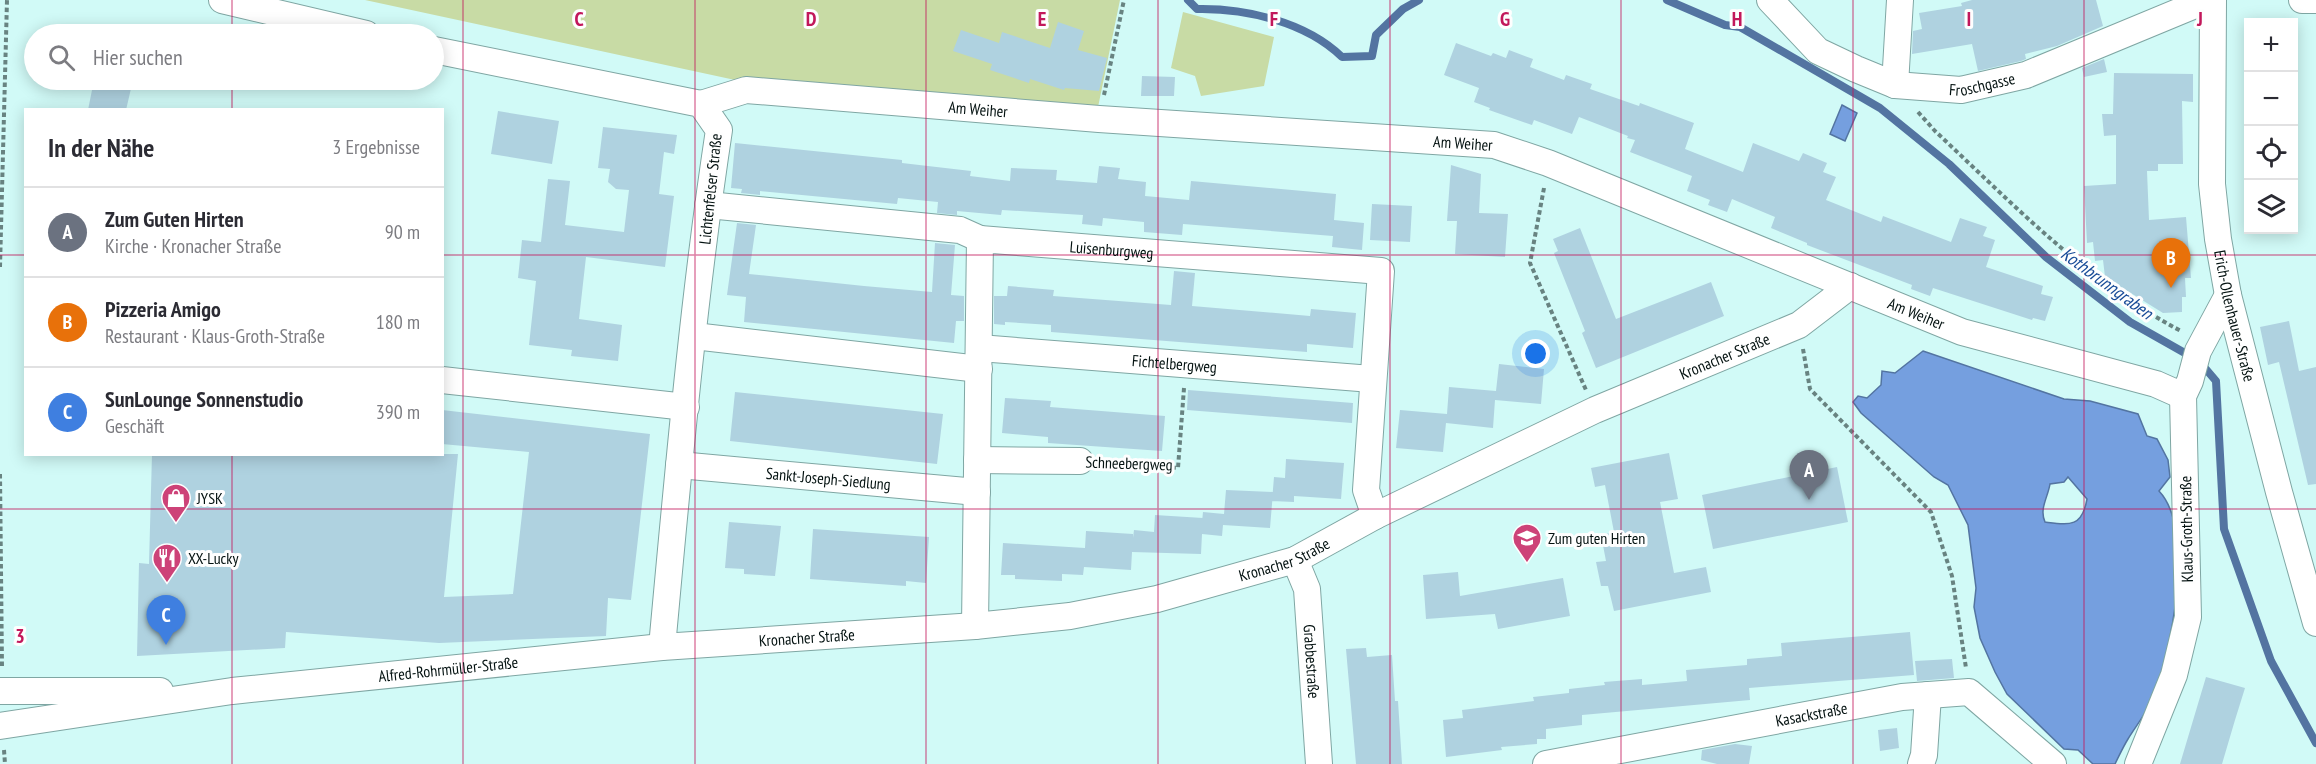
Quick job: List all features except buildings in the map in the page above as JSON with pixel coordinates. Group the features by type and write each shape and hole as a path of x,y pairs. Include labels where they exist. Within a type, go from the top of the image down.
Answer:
{"street":[{"path":"222,0 324,24"},
{"name":"Froschgasse","path":"1770,0 1818,51 1895,86 1961,90 2026,75 2206,0"},
{"path":"1895,86 1900,0"},
{"name":"Erich-Ollenhauer-Straße","path":"2213,0 2212,184 2218,238 2228,295 2316,623"},
{"path":"2302,0 2316,0"},
{"path":"444,52 701,104"},
{"name":"Am Weiher","path":"701,104 746,90 1099,119 1494,145 1548,163 1962,332 2156,384 2186,389"},
{"name":"Lichtenfelser Straße","path":"662,647 679,465 708,205 719,130 701,104"},
{"path":"708,205 960,230 980,239 975,626"},
{"name":"Luisenburgweg","path":"980,239 1381,271 1366,490 1375,516"},
{"name":"Kronacher Straße","path":"662,647 975,626 1070,616 1157,599 1295,560 1375,516 1595,410 1799,325 1850,286"},
{"name":"Klaus-Groth-Straße","path":"2138,764 2174,675 2188,617 2186,389 2200,347 2228,295"},
{"path":"694,336 979,358"},
{"name":"Fichtelbergweg","path":"979,358 1186,364 1372,380"},
{"path":"444,380 686,407"},
{"name":"Schneebergweg","path":"977,460 1080,461"},
{"name":"Sankt-Joseph-Siedlung","path":"679,465 977,492"},
{"name":"Grabbestraße","path":"1295,560 1307,590 1319,764"},
{"name":"Alfred-Rohrmüller-Straße","path":"1,726 232,692 662,647"},
{"name":"Alfred-Rohrmüller-Straße","path":"0,691 232,692"},
{"path":"1969,692 2053,764"},
{"name":"Kasackstraße","path":"1546,764 1902,697 1969,692"},
{"path":"1921,764 1924,755 1928,695"}],"path":[{"path":"0,267 7,0"},
{"path":"1099,119 1124,0"},
{"path":"1895,86 1935,131 2061,250 2146,312 2200,347"},
{"path":"1548,163 1530,263 1595,410"},
{"path":"1799,325 1810,389 1931,512 1952,576 1969,692"},
{"name":"Schneebergweg","path":"1080,461 1178,468 1186,364"},
{"path":"0,474 0,691"},
{"path":"1,726 5,764"}],"green space":[{"path":"365,0 1120,0 1097,112 749,83"},
{"path":"1183,12 1274,37 1264,86 1201,96 1195,76 1171,68"}],"water":[{"path":"1842,105 1857,113 1845,141 1830,134"},
{"path":"1923,351 2064,399 2090,401 2138,414 2147,436 2157,439 2168,460 2170,477 2159,491 2170,509 2176,534 2178,562 2172,624 2166,654 2152,700 2115,764 2093,764 2078,750 2064,749 2007,694 1980,638 1974,607 1976,588 1968,525 1948,485 1934,477 1861,413 1853,402 1858,396 1867,398 1881,385 1882,371 1895,373","holes":["2068,477 2087,499 2078,520 2068,524 2045,522 2043,508 2050,484 2064,482"]}],"waterway":[{"name":"Kothbrunngraben","path":"1188,0 1197,9 1235,11 1293,26 1327,45 1342,57 1372,56 1376,35 1403,9 1419,0"},
{"name":"Kothbrunngraben","path":"1667,0 1725,25 1740,27 1880,108 1949,164 2046,257 2130,322 2199,361 2216,381 2224,529 2271,661 2316,743"}],"place":[{"name":"Pizzeria Amigo","path":"2171,288"},
{"name":"Zum Guten Hirten","path":"1809,500"},
{"name":"JYSK","path":"176,524"},
{"name":"Zum guten Hirten","path":"1527,564"},
{"name":"XX-Lucky","path":"167,584"},
{"name":"SunLounge Sonnenstudio","path":"166,645"}]}
